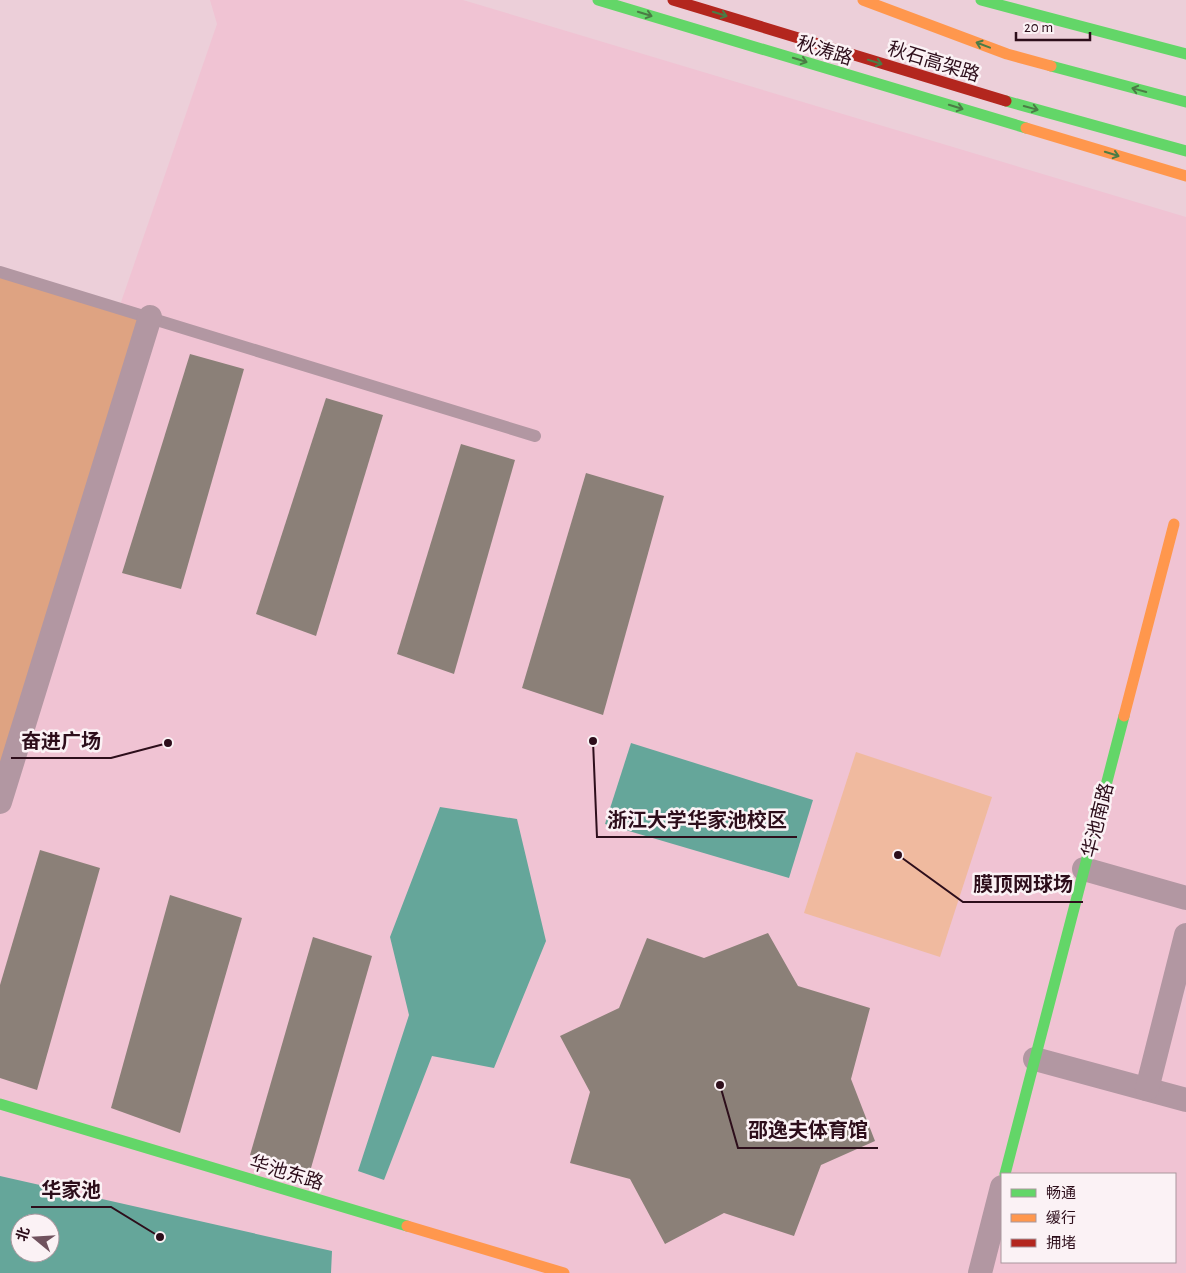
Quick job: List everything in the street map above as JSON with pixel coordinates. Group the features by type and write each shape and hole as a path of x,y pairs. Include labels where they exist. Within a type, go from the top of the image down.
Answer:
{"main road":[{"name":"秋涛路","path":"598,0 1186,176"},
{"name":"秋石高架路","path":"673,0 1002,100 1186,151"},
{"name":"秋石高架路","path":"863,0 1007,54 1186,102"},
{"path":"981,0 1186,54"},
{"name":"华池南路","path":"1006,1173 1174,524"},
{"name":"华池东路","path":"0,1104 564,1273"}],"street":[{"path":"0,802 150,317"},
{"path":"1084,869 1186,898"},
{"path":"1147,1090 1186,935"},
{"path":"1035,1059 1186,1100"},
{"path":"980,1273 1001,1191"}],"lane":[{"path":"0,272 535,436"}],"shaded area":[{"path":"210,0 463,0 1186,217 1186,1273 0,1273 0,272 119,308 217,24"},
{"path":"0,272 150,317 0,794"},
{"path":"631,743 813,800 789,878 605,824"},
{"path":"856,752 992,797 940,957 804,913"},
{"path":"440,807 517,819 546,941 494,1068 432,1056 384,1180 358,1171 409,1015 390,937"},
{"path":"0,1176 332,1251 331,1273 0,1273"}],"building":[{"path":"190,354 244,369 181,589 122,573"},
{"path":"326,398 383,415 316,636 256,614"},
{"path":"461,444 515,460 454,674 397,654"},
{"path":"586,473 664,496 603,715 522,688"},
{"path":"40,850 100,868 37,1090 0,1078 0,985"},
{"path":"170,895 242,918 180,1133 111,1108"},
{"path":"768,933 798,986 870,1008 851,1079 875,1141 821,1165 794,1236 724,1213 665,1244 630,1179 570,1163 590,1092 560,1036 619,1008 647,938 704,958"},
{"path":"313,937 372,956 309,1175 250,1155"}],"traffic: fast":[{"path":"598,0 1026,128"},
{"path":"981,0 1186,54"},
{"path":"1051,66 1186,102"},
{"path":"1006,101 1186,151"},
{"path":"1005,1173 1124,716"},
{"path":"0,1104 407,1226"}],"traffic: slow":[{"path":"863,0 1007,54 1051,66"},
{"path":"1026,128 1186,176"},
{"path":"1124,716 1174,524"},
{"path":"407,1226 564,1273"}],"traffic: jam":[{"path":"673,0 1006,101"}],"place":[{"name":"浙江大学华家池校区","path":"593,741"},
{"name":"奋进广场","path":"168,743"},
{"name":"膜顶网球场","path":"898,855"},
{"name":"邵逸夫体育馆","path":"720,1085"},
{"name":"华家池","path":"160,1237"}]}
